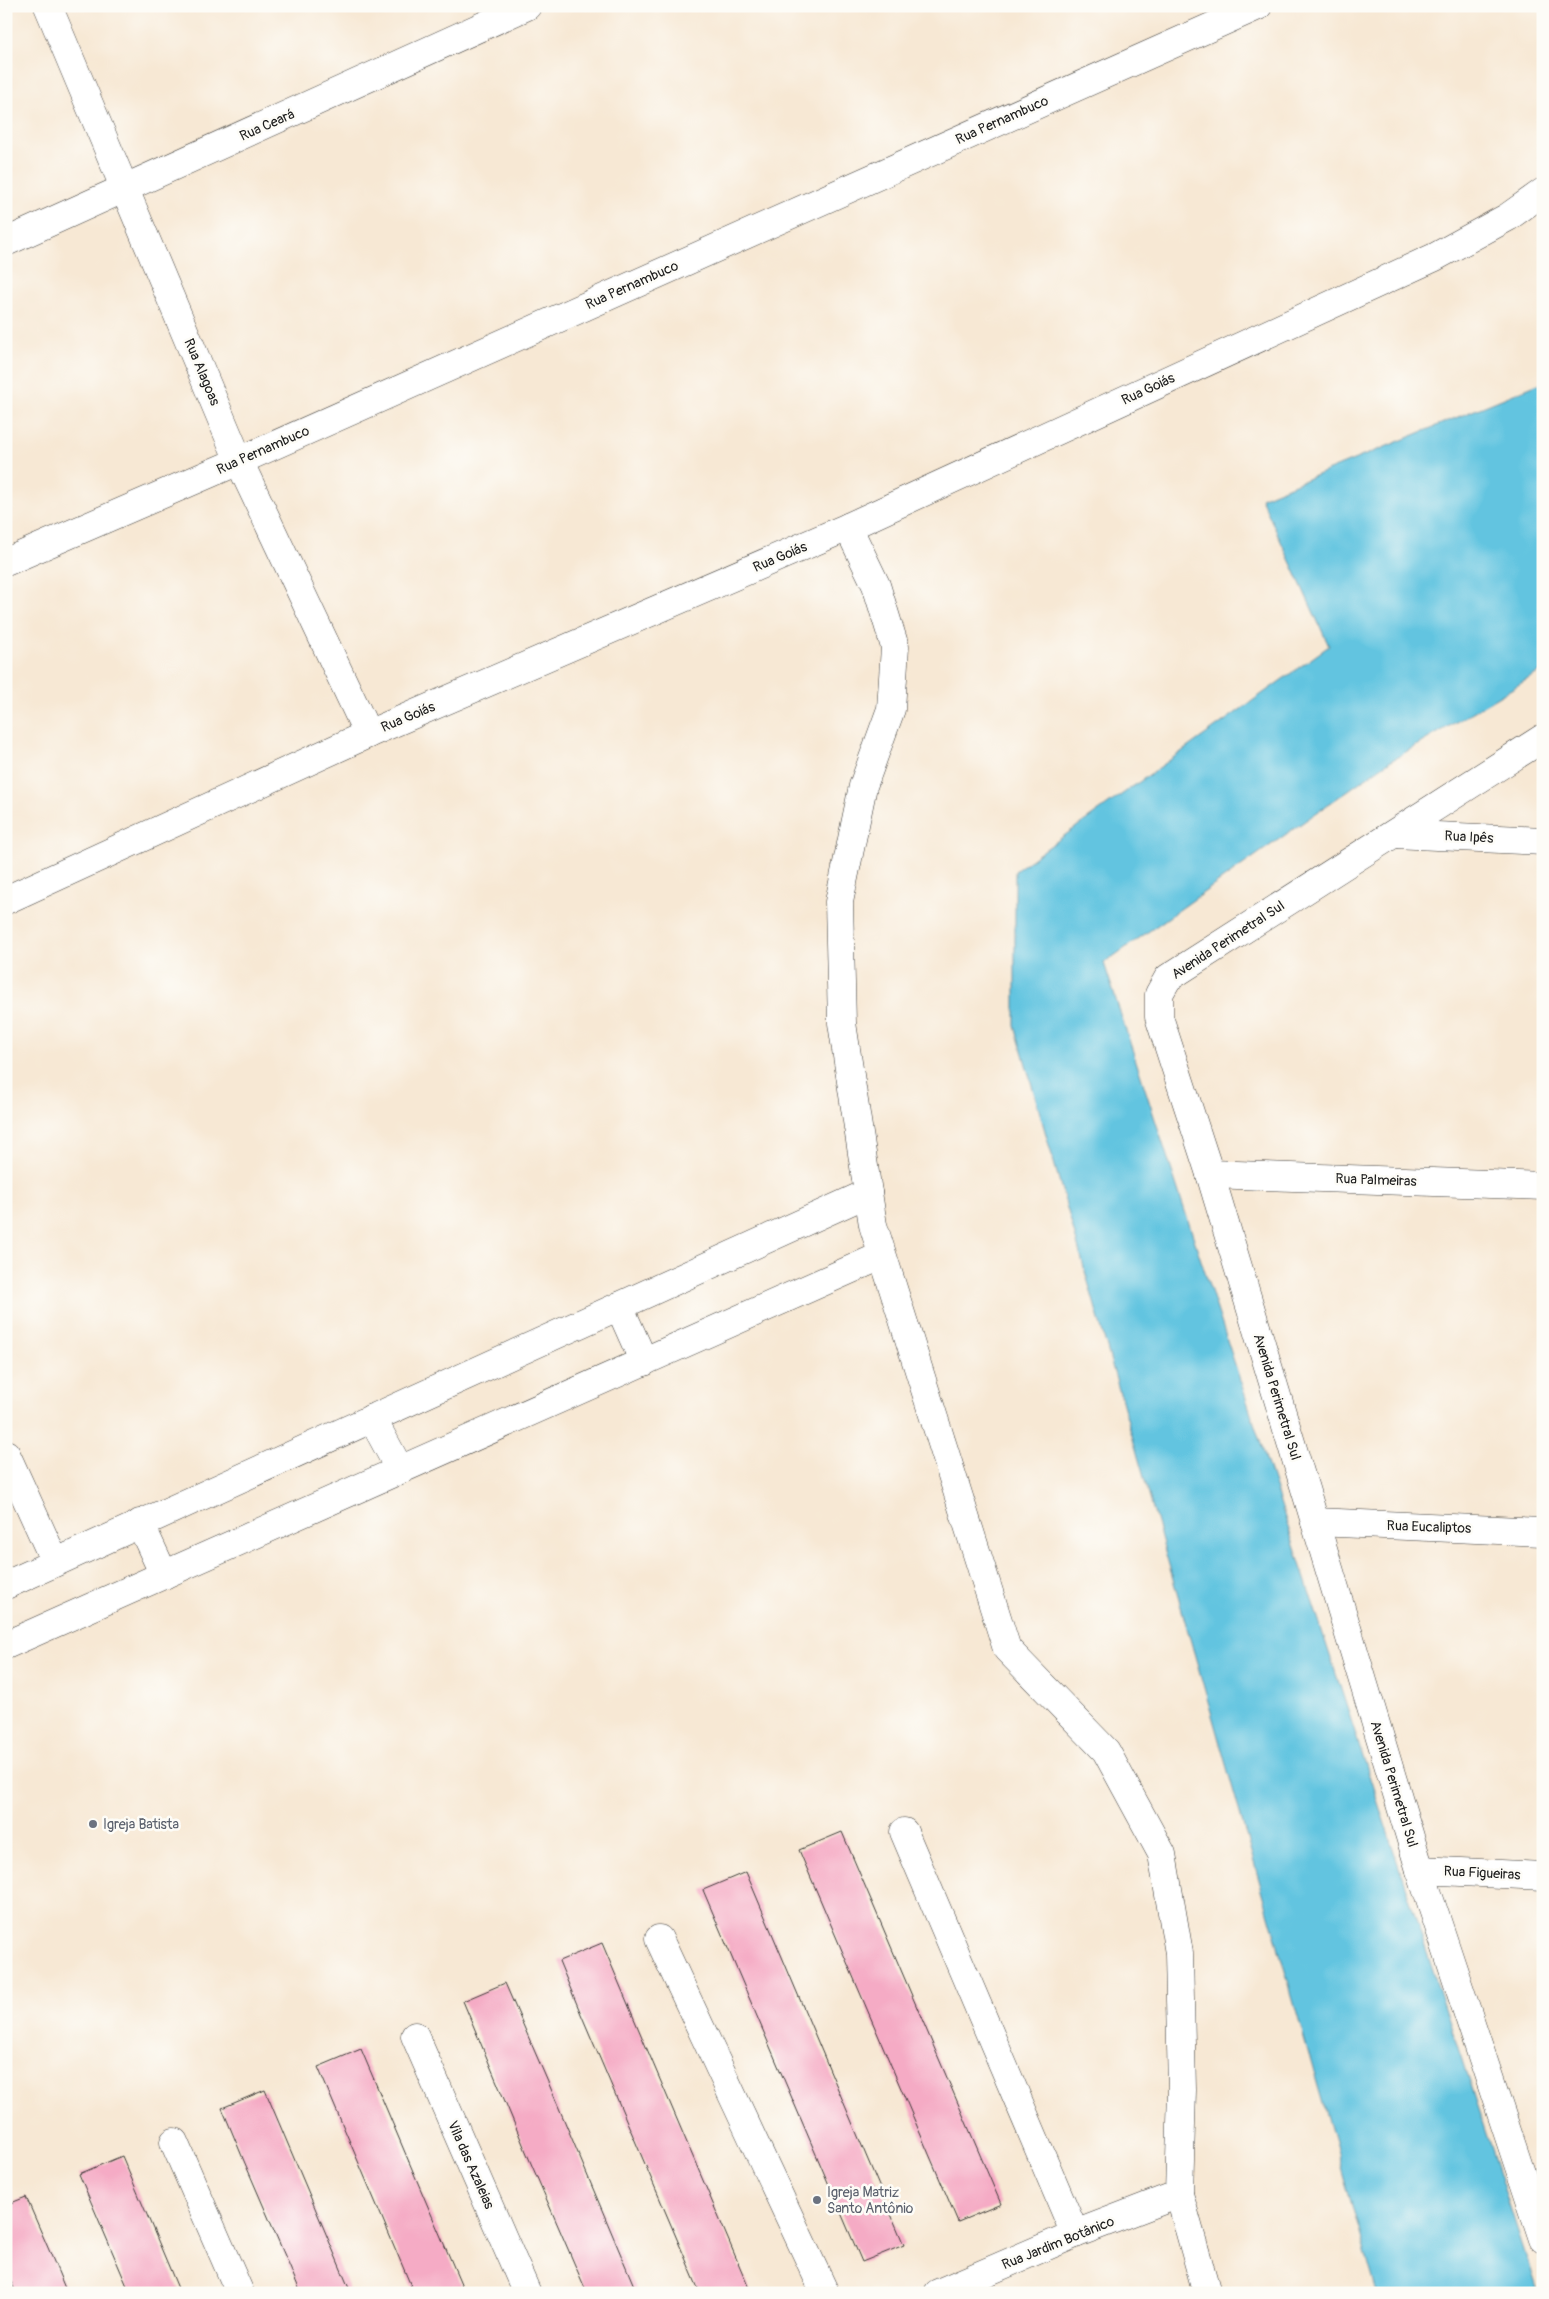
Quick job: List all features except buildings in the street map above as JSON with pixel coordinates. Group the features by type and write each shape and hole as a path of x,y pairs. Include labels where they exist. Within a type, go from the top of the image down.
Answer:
{"street":[{"name":"Rua Alagoas","path":"48,6 240,461 368,734"},
{"name":"Rua Ceará","path":"6,242 527,6"},
{"name":"Rua Pernambuco","path":"6,562 240,461 1258,6"},
{"name":"Rua Goiás","path":"6,900 368,734 848,527 1435,257 1508,217 1543,192"},
{"path":"848,527 876,586 895,647 891,709 864,786 839,902 842,1023 873,1225 1008,1649 1106,1751 1162,1854 1179,1953 1182,2090 1179,2194 1207,2293"},
{"name":"Avenida Perimetral Sul","path":"1541,2227 1420,1870 1210,1174 1159,1017 1159,994 1168,978 1543,738"},
{"name":"Rua Ipês","path":"1394,834 1543,841"},
{"name":"Rua Palmeiras","path":"1210,1174 1543,1186"},
{"path":"6,1585 868,1193"},
{"path":"6,1645 882,1256"},
{"path":"619,1306 644,1362"},
{"path":"372,1418 400,1470"},
{"path":"6,1454 55,1562"},
{"name":"Rua Eucaliptos","path":"1315,1522 1543,1532"},
{"path":"140,1523 164,1575"},
{"path":"904,1832 1075,2234"},
{"name":"Rua Figueiras","path":"1420,1870 1543,1876"},
{"path":"660,1939 825,2293"},
{"name":"Vila das Azaleias","path":"415,2036 527,2293"},
{"path":"174,2142 240,2293"},
{"name":"Rua Jardim Botânico","path":"943,2292 1075,2234 1179,2194"}],"water":[{"path":"1543,382 1543,670 1384,765 1104,963 1538,2293 1377,2293 1015,1026 1015,871 1329,646 1261,498"}],"place":[{"name":"Igreja Batista","path":"93,1824"},
{"name":"Igreja Matriz Santo Antônio","path":"817,2200"}]}
